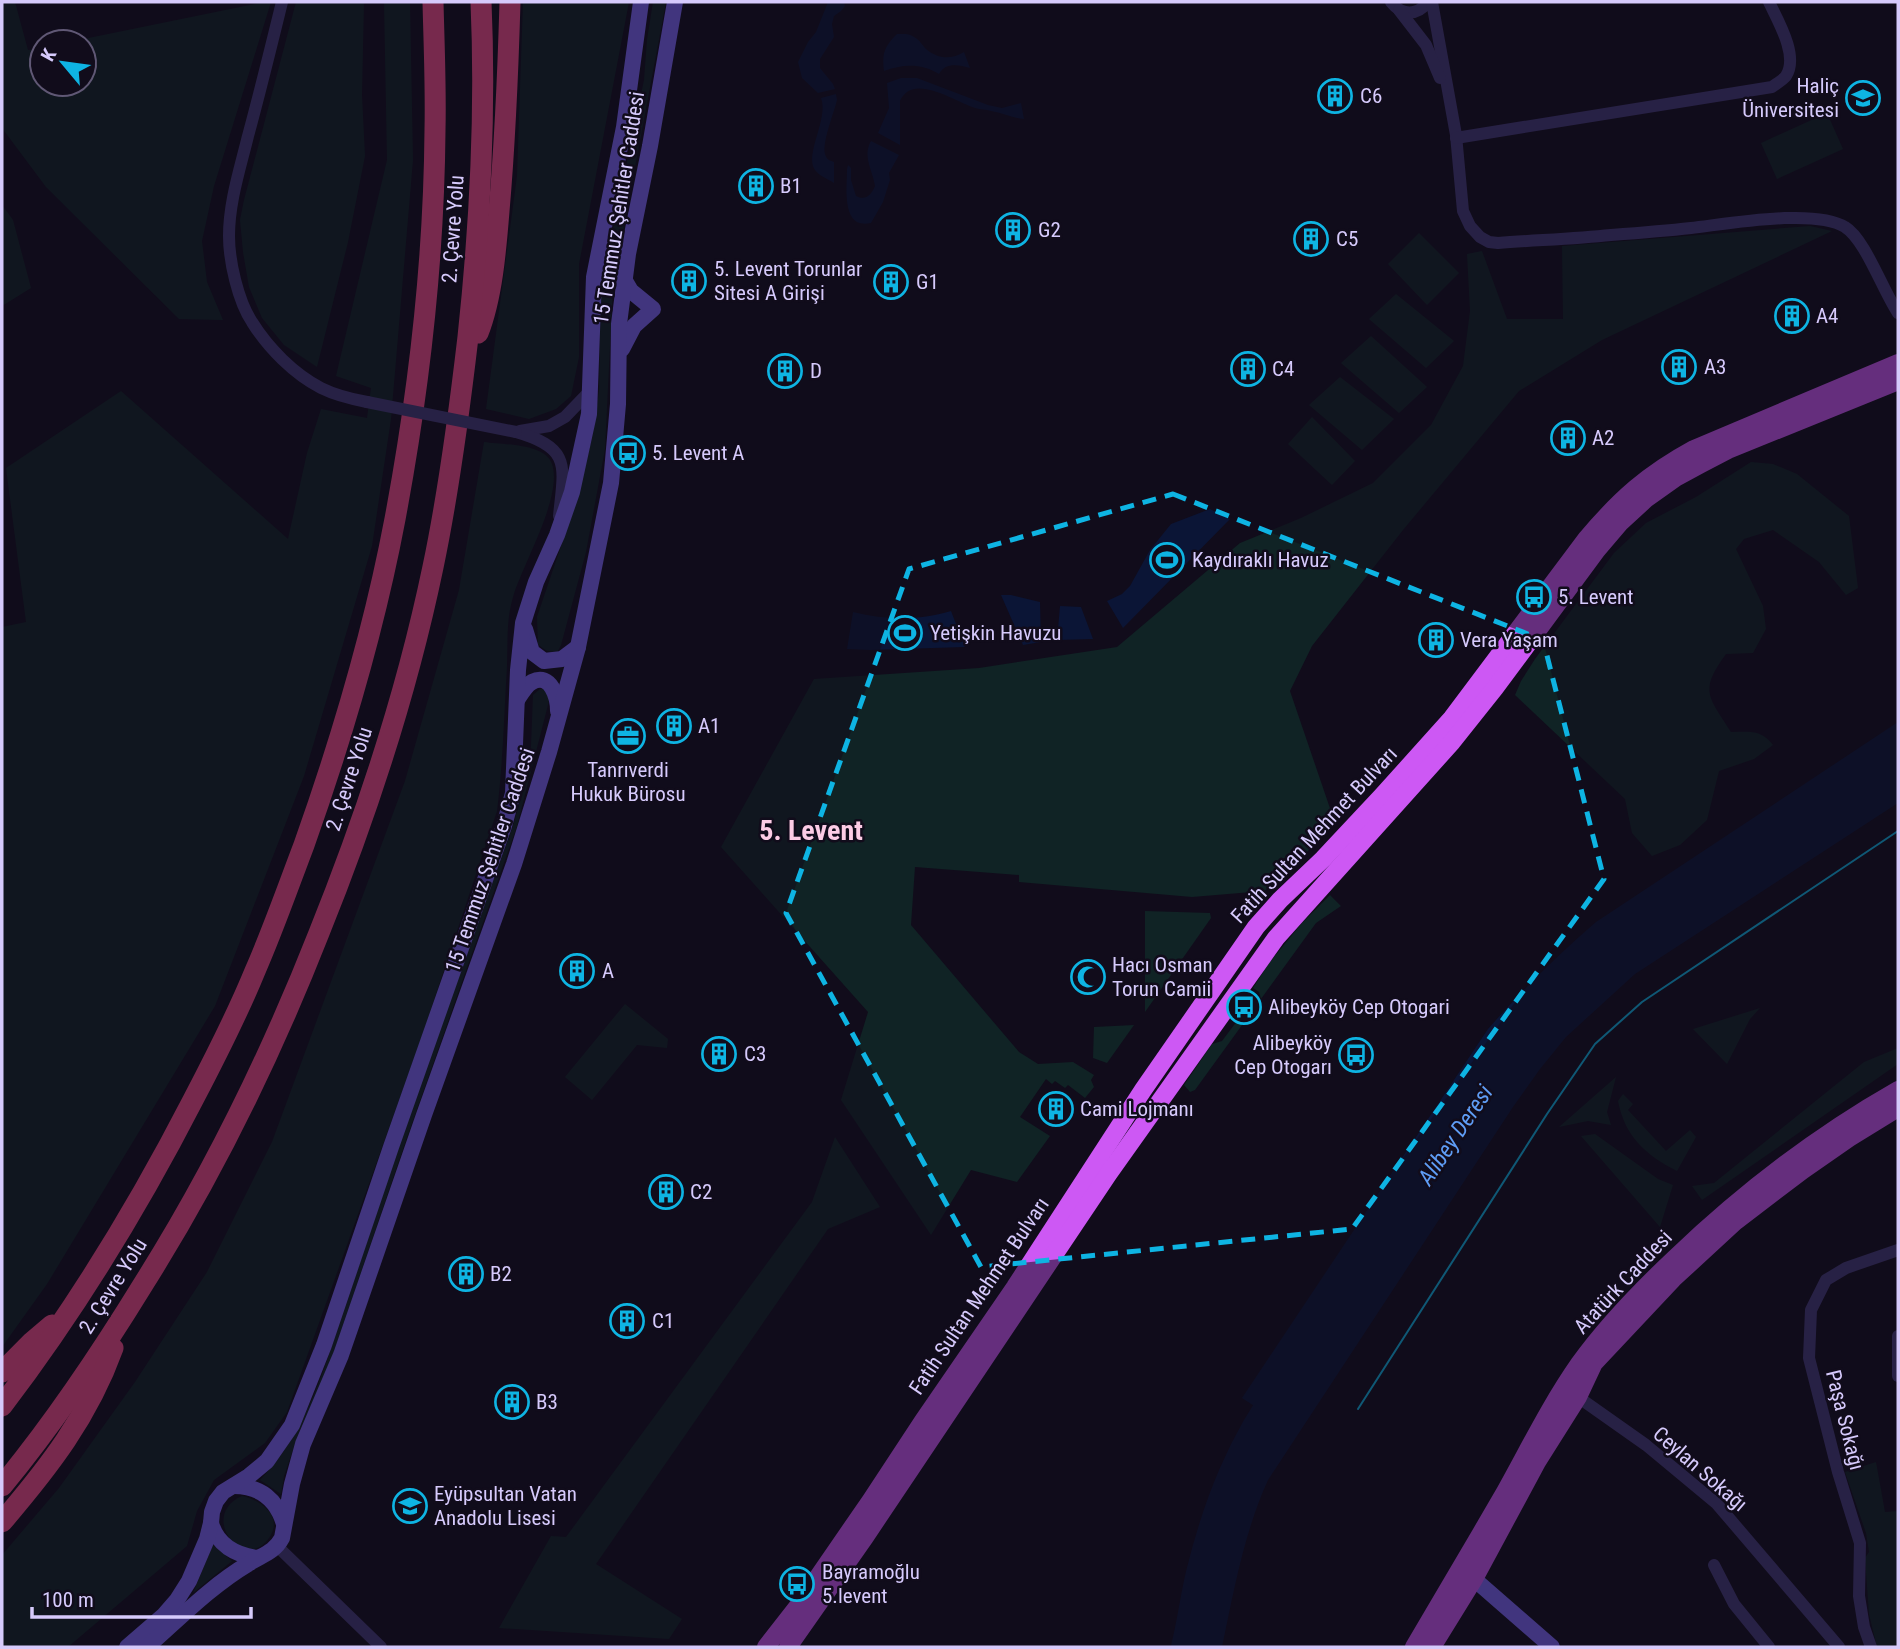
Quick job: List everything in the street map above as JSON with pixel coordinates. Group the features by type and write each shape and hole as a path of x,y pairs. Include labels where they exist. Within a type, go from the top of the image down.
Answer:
{"highway":[{"name":"2. Çevre Yolu","path":"2,1406 72,1308 122,1229 173,1140 215,1058 254,975 276,920 321,796 360,669 395,519 421,339 436,131 433,2"},
{"name":"2. Çevre Yolu","path":"2,1486 73,1393 191,1207 257,1079 306,965 350,856 378,771 423,612 450,473 473,292 482,165 481,2"},
{"path":"464,367 484,319 496,245 510,2"},
{"path":"2,1372 72,1308"},
{"path":"2,1522 73,1432 97,1389 125,1314"}],"main road":[{"name":"15 Temmuz Şehitler Caddesi","path":"127,1647 177,1600 195,1569 216,1501 223,1492 267,1461 286,1435 302,1402 504,826 513,793 518,661 523,623 572,492 589,414 594,277 624,127 641,2"},
{"name":"15 Temmuz Şehitler Caddesi","path":"277,1546 285,1526 292,1484 303,1444 341,1355 514,864 578,647 611,483 624,279 675,2"},
{"path":"618,358 634,326 653,309 631,291 624,279"},
{"name":"Fatih Sultan Mehmet Bulvarı","path":"788,1647 865,1537 1046,1254 1149,1082 1203,1002 1269,912 1382,796 1452,718 1610,511 1636,486 1664,465 1693,449 1898,363"},
{"name":"Fatih Sultan Mehmet Bulvarı","path":"766,1647 804,1598 1046,1254 1171,1086 1276,938 1466,725 1620,523 1646,499 1677,477 1728,450 1898,381"},
{"path":"523,623 532,652 544,660 562,659 578,647"},
{"path":"517,700 531,682 548,682 554,687 557,696 558,717"},
{"path":"1171,1086 1169,1071 1198,1022 1203,1002"},
{"name":"Atatürk Caddesi","path":"1570,1393 1580,1362 1628,1304 1714,1221 1816,1142 1898,1090"},
{"name":"Atatürk Caddesi","path":"1432,1647 1467,1574 1570,1393 1594,1363 1673,1279 1755,1205 1849,1138 1898,1108"},
{"path":"234,1486 251,1488 274,1501 285,1526"},
{"path":"211,1523 216,1534 234,1552 257,1558"},
{"path":"147,1647 213,1589 277,1546"},
{"path":"1467,1574 1552,1647"},
{"name":"Atatürk Caddesi","path":"1414,1647 1467,1574"}],"street":[{"path":"282,2 233,196 229,234 230,259 251,321 276,353 320,388 343,397 516,432 535,437 550,446 561,460 564,480 557,536"},
{"path":"1392,5 1413,13 1430,2 1456,138 1463,211 1470,226 1480,237 1498,243 1762,220 1830,220 1846,227 1859,240 1898,313"},
{"path":"1456,138 1772,87 1786,77 1789,63 1787,42 1769,2"},
{"path":"1392,5 1426,45 1448,97"},
{"path":"516,432 549,426 565,416 591,390"},
{"name":"Paşa Sokağı","path":"1871,1647 1864,1627 1859,1596 1860,1543 1838,1472 1810,1358 1811,1310 1826,1280 1846,1268 1898,1250"},
{"path":"1898,1336 1898,1376"},
{"name":"Ceylan Sokağı","path":"1570,1393 1646,1445 1717,1504 1839,1647"},
{"path":"277,1546 381,1647"},
{"path":"1714,1565 1734,1604 1769,1647"}],"highlighted area":[{"path":"1173,494 1543,640 1604,879 1352,1229 981,1267 786,913 909,569"}],"green space":[{"path":"2,2 15,2 28,50 28,98 98,98 98,36 271,2 214,186 202,241 207,282 223,320 179,319 46,187 2,128"},
{"path":"296,2 364,2 362,95 365,156 348,242 317,367 284,345 262,318 249,287 240,220"},
{"path":"384,2 410,2 413,160 391,419 372,546 304,776 215,1006 47,1284 2,1347 2,627 26,622 6,468 121,391 288,539 307,453 321,409 367,418 371,388 336,376 387,160"},
{"path":"523,2 629,2 579,264 579,357 571,396 556,409 529,419 486,409 517,176"},
{"path":"653,2 666,2 614,279 603,277 644,80"},
{"path":"1827,113 1843,149 1777,179 1761,143"},
{"path":"2,205 13,220 31,288 2,306"},
{"path":"1810,226 1832,231 1602,340 1519,391 1403,530 1312,646 1290,691 1334,820 1287,876 1264,891 1192,897 1019,882 1019,875 915,867 911,925 1019,1052 1038,1064 1073,1062 1094,1075 1091,1080 1094,1087 1085,1098 1068,1085 1065,1088 1046,1079 1020,1117 1050,1136 1017,1182 971,1170 931,1235 841,1100 868,1012 721,847 814,679 979,668 1117,647 1240,543 1301,518 1373,483 1431,425 1463,366 1470,311 1467,254 1482,251 1507,319 1563,319 1562,246"},
{"path":"1419,233 1459,273 1427,305 1388,264"},
{"path":"601,282 613,284 605,449 586,552 561,645 558,651 549,651 538,644 537,617 577,499 593,434 599,391"},
{"path":"1396,294 1454,341 1426,368 1369,319"},
{"path":"1371,336 1427,387 1399,413 1341,363"},
{"path":"1340,377 1394,419 1362,450 1309,405"},
{"path":"1312,417 1355,461 1332,485 1288,444"},
{"path":"484,442 522,446 541,452 552,464 554,478 547,512 518,583 509,614 497,811 422,1036 287,1412 265,1443 214,1480 197,1511 187,1546 68,1647 2,1647 2,1555 59,1488 135,1382 207,1272 272,1142 405,781 459,590"},
{"path":"1751,462 1773,464 1797,474 1849,516 1858,588 1846,595 1819,562 1773,530 1744,539 1736,549 1763,606 1766,629 1753,653 1726,654 1712,677 1710,693 1731,732 1759,734 1773,745 1754,759 1719,771 1707,820 1680,845 1652,856 1632,833 1625,799 1515,695 1535,659 1614,553 1646,523 1696,497"},
{"path":"544,689 550,697 517,826 327,1372 299,1432 284,1476 281,1494 260,1480 276,1462 301,1422 329,1356 399,1145 513,826 527,776 533,695"},
{"path":"1330,895 1341,906 1316,923 1261,999 1259,992 1253,988 1269,963 1302,923"},
{"path":"1145,911 1210,913 1211,918 1145,1012"},
{"path":"1252,1001 1259,1002 1195,1090 1190,1092 1184,1085 1212,1044 1222,1041"},
{"path":"625,1004 668,1039 667,1048 637,1045 592,1100 565,1077"},
{"path":"1760,1008 1750,1019 1727,1064 1693,1029"},
{"path":"1134,1025 1107,1063 1093,1058 1094,1027"},
{"path":"1898,1048 1898,1064 1702,1200 1692,1186 1714,1183 1864,1062"},
{"path":"1616,1077 1607,1112 1611,1125 1588,1121 1559,1127"},
{"path":"1623,1094 1633,1104 1628,1110 1666,1151 1690,1130 1696,1137 1677,1171 1647,1151 1632,1135 1621,1114 1618,1101"},
{"path":"1595,1134 1658,1179 1673,1185 1660,1227 1581,1136"},
{"path":"835,1137 880,1207 828,1229 596,1564 682,1619 669,1639 499,1628 551,1536 566,1537 812,1202"},
{"path":"1876,1462 1885,1512 1898,1511 1898,1647 1877,1647 1869,1614 1865,1558 1869,1552 1866,1533 1845,1472"},
{"path":"242,1496 263,1506 274,1523 269,1538 259,1547 248,1549 237,1546 224,1527 224,1516 229,1505"},
{"path":"213,1545 232,1561 193,1593"}],"water":[{"path":"828,2 844,2 845,6 834,16 834,37 820,59 820,68 835,89 818,93 802,78 798,62 816,32"},
{"path":"897,34 912,36 926,49 940,56 949,57 964,52 970,68 949,66 939,74 912,66 884,71 885,51"},
{"path":"901,78 917,78 1002,108 1021,103 1024,119 977,109 935,91 914,89 906,93 900,101 900,145 878,133 889,108 887,83"},
{"path":"836,94 837,100 825,149 827,158 834,162 834,183 815,170 812,155 822,116 821,98"},
{"path":"871,141 899,155 889,173 890,180 883,202 871,223 861,223 850,214 847,169 848,165 851,168 851,180 856,196 868,196 875,186 868,158"},
{"name":"Kaydıraklı Havuz","path":"1210,509 1230,519 1123,628 1107,601 1122,594 1130,586 1150,550 1171,524"},
{"path":"1001,595 1040,602 1041,642 1023,645"},
{"path":"1060,606 1081,607 1093,639 1057,640"},
{"name":"Yetişkin Havuzu","path":"951,611 965,647 847,649 853,612 902,618"},
{"path":"1898,722 1898,803 1635,974 1566,1037 1540,1069 1268,1480 1246,1541 1222,1647 1194,1647 1218,1547 1233,1498 1253,1450 1274,1419 1242,1398 1488,1029 1540,973 1596,922"}],"waterway":[{"name":"Alibey Deresi","path":"1184,1647 1199,1573 1222,1498 1255,1427 1284,1383"}],"tram line":[{"path":"1358,1409 1547,1114 1595,1044 1642,1002 1898,831"}],"place":[{"name":"C6","path":"1335,96"},
{"name":"Haliç Üniversitesi","path":"1863,98"},
{"name":"B1","path":"756,186"},
{"name":"G2","path":"1013,230"},
{"name":"C5","path":"1311,239"},
{"name":"5. Levent Torunlar Sitesi A Girişi","path":"689,281"},
{"name":"G1","path":"891,282"},
{"name":"A4","path":"1792,316"},
{"name":"A3","path":"1679,367"},
{"name":"C4","path":"1248,369"},
{"name":"D","path":"785,371"},
{"name":"A2","path":"1568,438"},
{"name":"5. Levent A","path":"628,453"},
{"name":"Kaydıraklı Havuz","path":"1167,560"},
{"name":"5. Levent","path":"1534,597"},
{"name":"Yetişkin Havuzu","path":"905,633"},
{"name":"Vera Yaşam","path":"1436,640"},
{"name":"A1","path":"674,726"},
{"name":"Tanrıverdi Hukuk Bürosu","path":"628,736"},
{"name":"A","path":"577,971"},
{"name":"Hacı Osman Torun Camii","path":"1088,977"},
{"name":"Alibeyköy Cep Otogari","path":"1244,1007"},
{"name":"C3","path":"719,1054"},
{"name":"Alibeyköy Cep Otogarı","path":"1356,1055"},
{"name":"Cami Lojmanı","path":"1056,1109"},
{"name":"C2","path":"666,1192"},
{"name":"B2","path":"466,1274"},
{"name":"C1","path":"627,1321"},
{"name":"B3","path":"512,1402"},
{"name":"Eyüpsultan Vatan Anadolu Lisesi","path":"410,1506"},
{"name":"Bayramoğlu 5.levent","path":"797,1584"}],"district":[{"name":"5. Levent","path":"811,830"}]}
